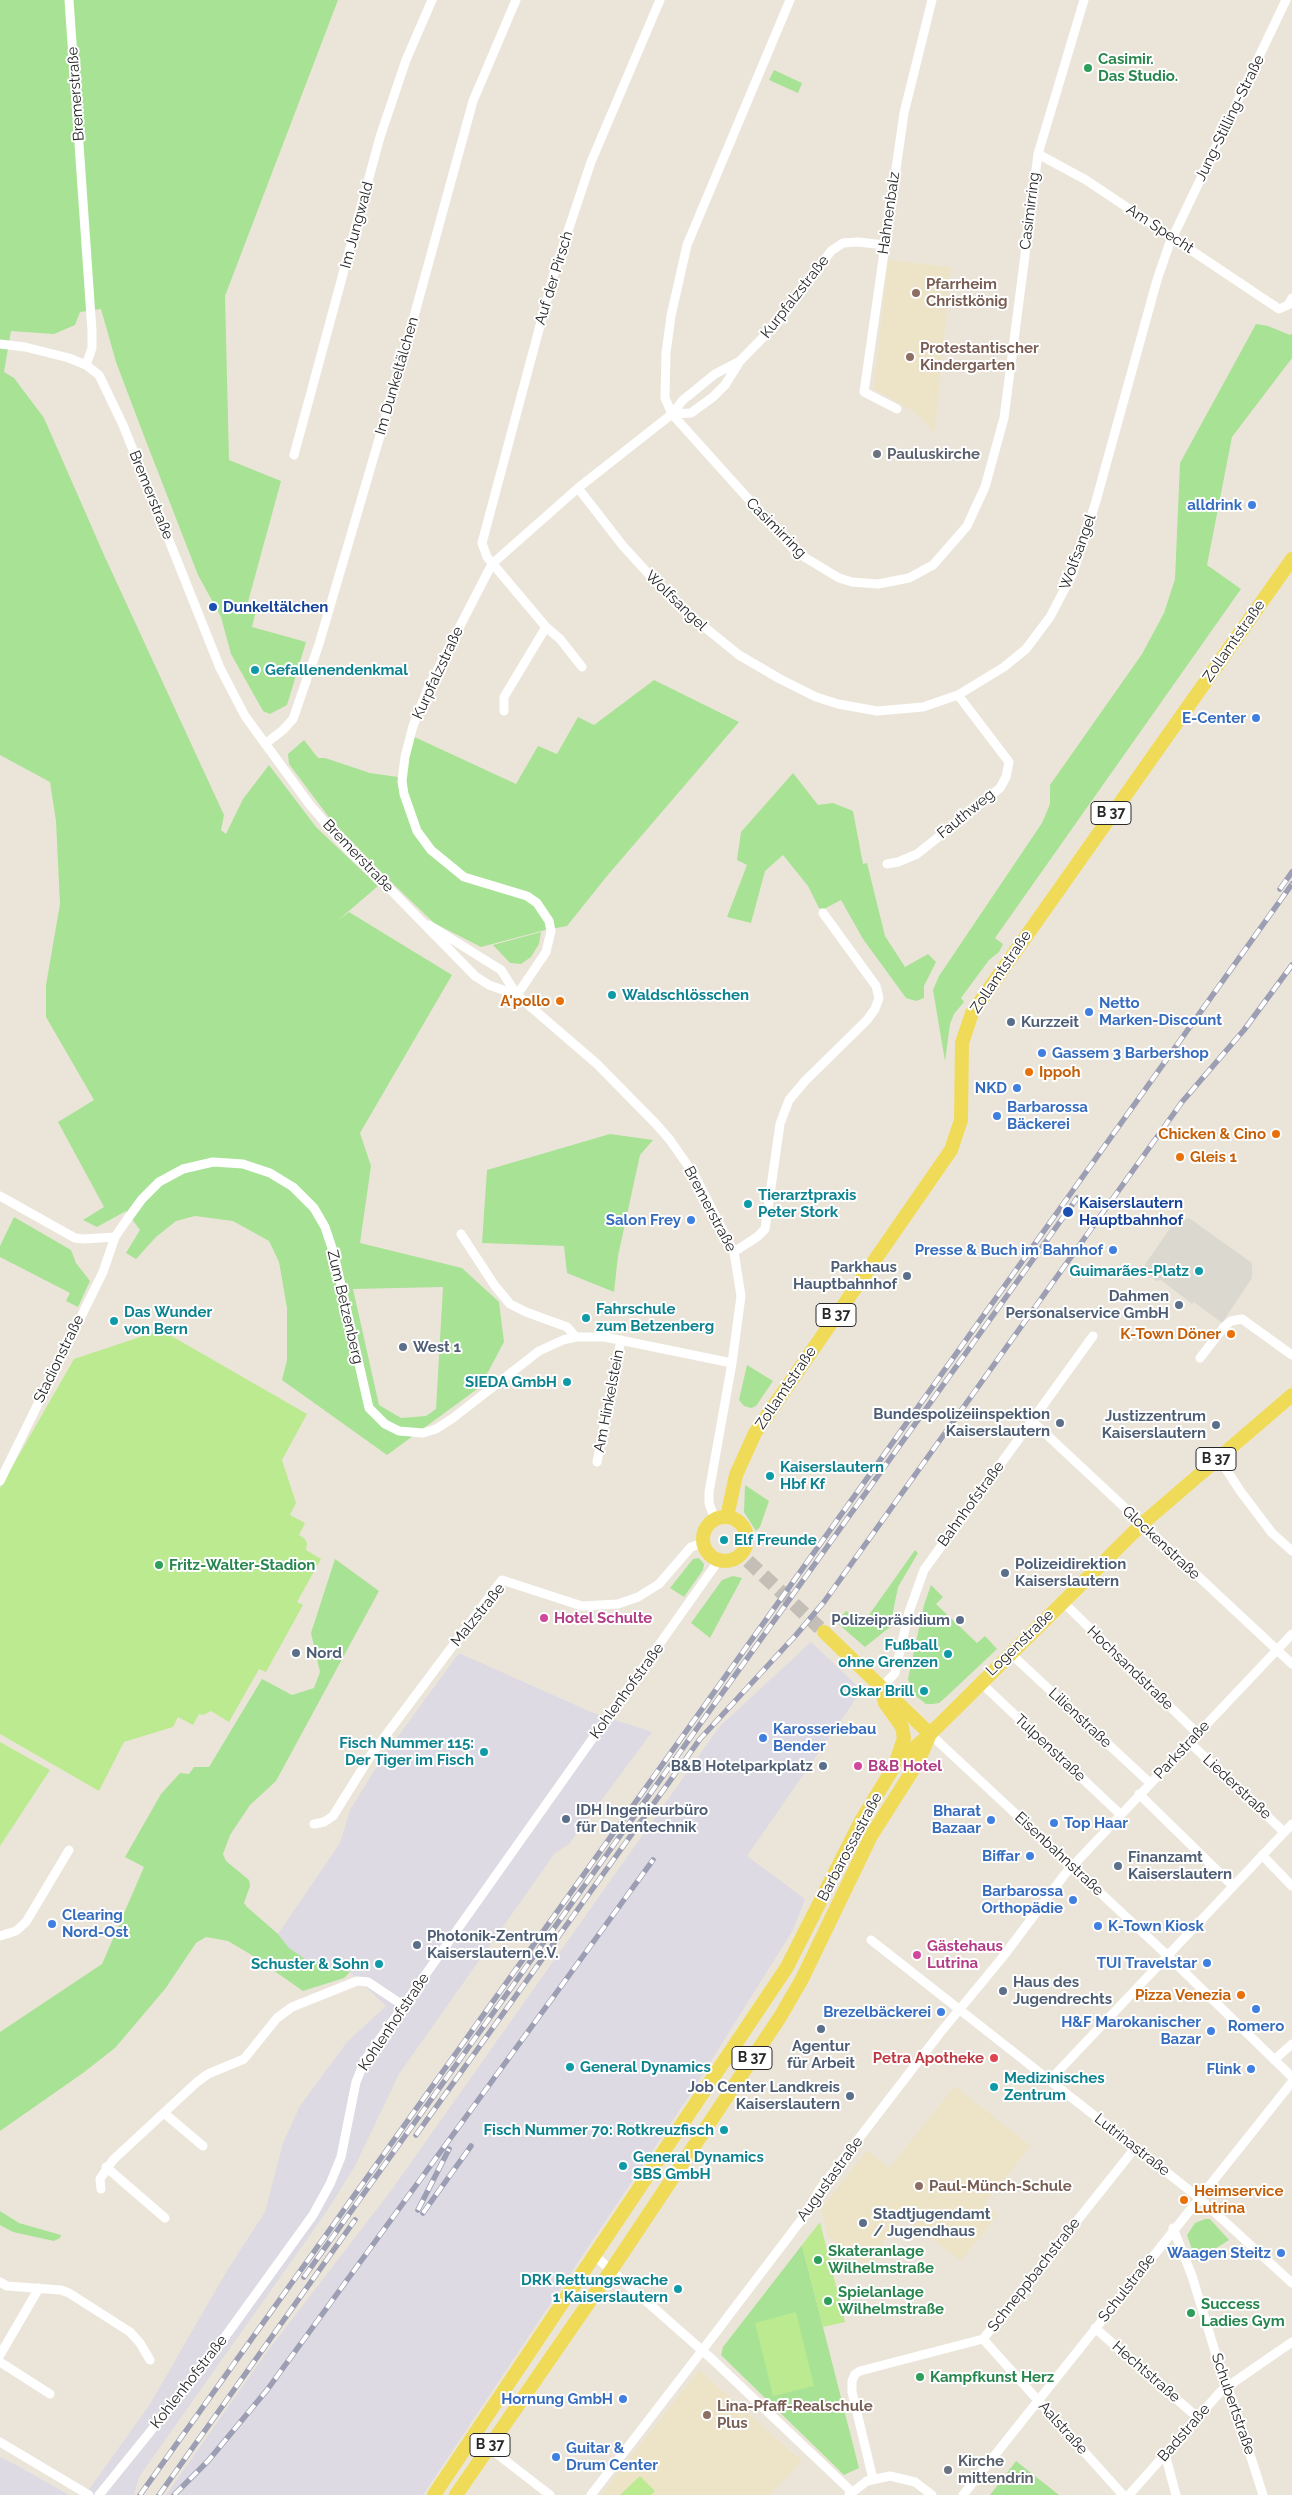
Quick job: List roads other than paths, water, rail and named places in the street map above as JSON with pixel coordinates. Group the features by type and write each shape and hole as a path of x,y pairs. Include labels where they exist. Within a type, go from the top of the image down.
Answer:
{"main road":[{"name":"Zollamtstraße","path":"721,1518 736,1475 755,1433 951,1150 961,1120 960,1069 964,1033 976,1006 1292,559"},
{"name":"Logenstraße","path":"930,1734 980,1682 1142,1524 1292,1395"},
{"path":"721,1518 739,1522 746,1532 747,1542 744,1558 728,1561 719,1560 710,1555 703,1543 704,1532 721,1518"},
{"name":"Eisenbahnstraße","path":"824,1632 930,1734"},
{"name":"B 37","path":"882,1687 885,1703 902,1727 904,1738 895,1765"},
{"name":"Barbarossastraße","path":"434,2495 787,1967 861,1821 895,1765 930,1734"},
{"name":"Barbarossastraße","path":"456,2495 612,2269 780,2017 802,1979 871,1836 918,1762 930,1734"}],"street":[{"name":"Bremerstraße","path":"69,0 92,331 92,348 86,365 99,375 123,424 224,679 265,744 310,805 351,853 424,922 449,952 475,976 489,985 517,995"},
{"name":"Im Jungwald","path":"294,455 380,137 406,60 432,0"},
{"name":"Im Dunkeltälchen","path":"265,744 292,720 319,644 404,354 473,101 516,0"},
{"name":"Auf der Pirsch","path":"582,667 560,639 546,627 492,564 484,553 482,543 554,273 591,162 660,0"},
{"name":"Casimirring","path":"790,0 698,214 684,253 674,300 666,353 665,398 672,414 785,541 824,570 852,582 878,584 909,578 933,565 957,540 977,509 998,446 1012,369 1038,154 1084,0"},
{"name":"Hahnenbalz","path":"897,409 864,392 904,113 932,0"},
{"name":"Jung-Stilling-Straße","path":"1173,236 1286,0"},
{"name":"Am Specht","path":"1038,154 1086,180 1173,236 1280,309 1288,305 1292,298"},
{"name":"Wolfsangel","path":"578,488 623,546 676,604 721,642 780,679 816,697 838,704 877,711 923,707 958,695 984,681 1026,649 1050,617 1073,573 1103,478 1157,280 1173,236"},
{"name":"Kurpfalzstraße","path":"672,414 691,413 713,398 725,385 740,361 780,320 831,251 843,243 858,242 885,245"},
{"path":"0,344 25,347 86,365"},
{"name":"Kurpfalzstraße","path":"517,995 546,952 551,931 549,921 537,903 527,896 464,877 431,850 417,831 404,794 402,781 405,757 413,726 428,688 492,564 578,488 672,414 683,400 708,379 740,361"},
{"path":"504,711 504,697 546,627"},
{"name":"Fauthweg","path":"887,864 898,862 916,854 1000,788 1006,777 1009,762 958,695"},
{"path":"734,1252 757,1237 765,1229 780,1124 788,1100 866,1020 875,1009 879,998 876,986 823,913"},
{"name":"Bremerstraße","path":"424,922 501,970 517,995 597,1064 670,1140 698,1182 734,1252 741,1296 732,1363 708,1492 709,1503 721,1518"},
{"name":"Zum Betzenberg","path":"115,1238 142,1199 159,1182 183,1169 213,1162 243,1164 270,1173 293,1188 314,1208 325,1227 334,1254 370,1408 385,1424 399,1431 423,1433 436,1429 539,1351 552,1344 576,1337 605,1337 732,1363"},
{"path":"0,1196 75,1238 115,1238"},
{"path":"461,1234 495,1286 510,1304 567,1327 576,1337"},
{"name":"Stadionstraße","path":"0,1481 103,1272 115,1238"},
{"path":"1200,1358 1224,1327 1232,1321 1242,1319 1292,1355"},
{"name":"Bahnhofstraße","path":"882,1687 895,1673 909,1612 924,1570 1093,1336"},
{"name":"Am Hinkelstein","path":"597,1462 621,1340"},
{"name":"Glockenstraße","path":"1031,1420 1292,1664"},
{"path":"1218,1457 1241,1492 1272,1533 1292,1551"},
{"name":"Malzstraße","path":"314,1824 324,1822 333,1816 371,1755 502,1580 582,1606 618,1604 638,1597 659,1584 691,1547 703,1543"},
{"name":"Kohlenhofstraße","path":"99,2495 209,2359 312,2215 330,2184 341,2158 356,2082 365,2060 719,1560"},
{"name":"Hochsandstraße","path":"1062,1602 1197,1733"},
{"name":"Parkstraße","path":"1072,1865 1292,1634"},
{"name":"Lilienstraße","path":"1010,1653 1150,1783"},
{"name":"Tulpenstraße","path":"980,1682 1120,1814"},
{"name":"Eisenbahnstraße","path":"930,1734 1167,1955 1292,2077"},
{"name":"Liederstraße","path":"1189,1742 1284,1832"},
{"path":"1139,1794 1232,1886"},
{"path":"1050,2080 1292,1824"},
{"path":"0,1936 16,1931 26,1922 69,1850"},
{"path":"1262,1855 1292,1886"},
{"name":"Augustastraße","path":"591,2495 805,2215 820,2190 959,2010 1002,1958 1072,1865"},
{"name":"Lutrinastraße","path":"871,1940 1198,2196 1292,2283"},
{"path":"101,2189 100,2178 106,2167 164,2113 208,2074 244,2059 277,2018 308,1999 362,1981 379,1988 404,2006"},
{"path":"1274,2060 1292,2044"},
{"name":"Schulstraße","path":"963,2495 1198,2196 1292,2082"},
{"path":"164,2113 203,2146"},
{"name":"Schneppbachstraße","path":"873,2479 852,2392 852,2381 860,2371 983,2339 1135,2148"},
{"path":"106,2167 165,2218"},
{"name":"Schubertstraße","path":"1173,2228 1192,2276 1223,2378 1263,2495"},
{"path":"595,2256 612,2269 701,2352 713,2360 850,2493 873,2479 890,2476 907,2478 923,2486 932,2495"},
{"path":"0,2282 7,2286 61,2290 69,2293 118,2323 140,2343 150,2360"},
{"path":"0,2355 39,2288"},
{"name":"Hechtstraße","path":"1095,2328 1197,2417"},
{"name":"Aalstraße","path":"983,2339 1123,2495"},
{"name":"Badstraße","path":"1129,2495 1197,2417 1227,2386 1292,2342"},
{"path":"0,2362 50,2394"},
{"path":"0,2442 89,2495"},
{"path":"488,2448 508,2460 550,2495"},
{"path":"1165,2454 1176,2495"}],"tunnel":[{"path":"748,1561 824,1632"}],"railway":[{"path":"1280,889 1292,872"},
{"path":"140,2495 1292,884"},
{"path":"416,2135 700,1739 824,1602 1182,1102 1244,1030 1292,965"},
{"path":"304,2277 1077,1198"},
{"path":"174,2495 208,2461 267,2390 653,1860"},
{"path":"423,2213 471,2146"},
{"path":"418,2210 449,2149"},
{"path":"159,2495 355,2220"}],"place":[{"name":"Casimir. Das Studio.","path":"1088,68"},
{"name":"Pfarrheim Christkönig","path":"916,293"},
{"name":"Protestantischer Kindergarten","path":"910,357"},
{"name":"Pauluskirche","path":"877,454"},
{"name":"alldrink","path":"1252,505"},
{"name":"Dunkeltälchen","path":"213,607"},
{"name":"Gefallenendenkmal","path":"255,670"},
{"name":"E-Center","path":"1256,718"},
{"name":"Waldschlösschen","path":"612,995"},
{"name":"A'pollo","path":"560,1001"},
{"name":"Netto Marken-Discount","path":"1089,1012"},
{"name":"Kurzzeit","path":"1011,1022"},
{"name":"Gassem 3 Barbershop","path":"1042,1053"},
{"name":"Ippoh","path":"1029,1072"},
{"name":"NKD","path":"1017,1088"},
{"name":"Barbarossa Bäckerei","path":"997,1116"},
{"name":"Chicken & Cino","path":"1276,1134"},
{"name":"Gleis 1","path":"1180,1157"},
{"name":"Tierarztpraxis Peter Stork","path":"748,1204"},
{"name":"Kaiserslautern Hauptbahnhof","path":"1068,1212"},
{"name":"Salon Frey","path":"691,1220"},
{"name":"Presse & Buch im Bahnhof","path":"1113,1250"},
{"name":"Guimarães-Platz","path":"1199,1271"},
{"name":"Parkhaus Hauptbahnhof","path":"907,1276"},
{"name":"Dahmen Personalservice GmbH","path":"1179,1305"},
{"name":"Fahrschule zum Betzenberg","path":"586,1318"},
{"name":"Das Wunder von Bern","path":"114,1321"},
{"name":"K-Town Döner","path":"1231,1334"},
{"name":"West 1","path":"403,1347"},
{"name":"SIEDA GmbH","path":"567,1382"},
{"name":"Bundespolizeiinspektion Kaiserslautern","path":"1060,1423"},
{"name":"Justizzentrum Kaiserslautern","path":"1216,1425"},
{"name":"Kaiserslautern Hbf Kf","path":"770,1476"},
{"name":"Elf Freunde","path":"724,1540"},
{"name":"Fritz-Walter-Stadion","path":"159,1565"},
{"name":"Polizeidirektion Kaiserslautern","path":"1005,1573"},
{"name":"Hotel Schulte","path":"544,1618"},
{"name":"Polizeipräsidium","path":"960,1620"},
{"name":"Nord","path":"296,1653"},
{"name":"Fußball ohne Grenzen","path":"948,1654"},
{"name":"Oskar Brill","path":"924,1691"},
{"name":"Karosseriebau Bender","path":"763,1738"},
{"name":"Fisch Nummer 115: Der Tiger im Fisch","path":"484,1752"},
{"name":"B&B Hotelparkplatz","path":"823,1766"},
{"name":"B&B Hotel","path":"858,1766"},
{"name":"IDH Ingenieurbüro für Datentechnik","path":"566,1819"},
{"name":"Bharat Bazaar","path":"991,1820"},
{"name":"Top Haar","path":"1054,1823"},
{"name":"Biffar","path":"1030,1856"},
{"name":"Finanzamt Kaiserslautern","path":"1118,1866"},
{"name":"Barbarossa Orthopädie","path":"1073,1900"},
{"name":"Clearing Nord-Ost","path":"52,1924"},
{"name":"K-Town Kiosk","path":"1098,1926"},
{"name":"Photonik-Zentrum Kaiserslautern e.V.","path":"417,1945"},
{"name":"Gästehaus Lutrina","path":"917,1955"},
{"name":"TUI Travelstar","path":"1207,1963"},
{"name":"Schuster & Sohn","path":"379,1964"},
{"name":"Haus des Jugendrechts","path":"1003,1991"},
{"name":"Pizza Venezia","path":"1241,1995"},
{"name":"Romero","path":"1256,2009"},
{"name":"Brezelbäckerei","path":"941,2012"},
{"name":"Agentur für Arbeit","path":"821,2029"},
{"name":"H&F Marokanischer Bazar","path":"1211,2031"},
{"name":"Petra Apotheke","path":"994,2058"},
{"name":"General Dynamics","path":"570,2067"},
{"name":"Flink","path":"1251,2069"},
{"name":"Medizinisches Zentrum","path":"994,2087"},
{"name":"Job Center Landkreis Kaiserslautern","path":"850,2096"},
{"name":"Fisch Nummer 70: Rotkreuzfisch","path":"724,2130"},
{"name":"General Dynamics SBS GmbH","path":"623,2166"},
{"name":"Paul-Münch-Schule","path":"919,2186"},
{"name":"Heimservice Lutrina","path":"1184,2200"},
{"name":"Stadtjugendamt / Jugendhaus","path":"863,2223"},
{"name":"Waagen Steitz","path":"1281,2253"},
{"name":"Skateranlage Wilhelmstraße","path":"818,2260"},
{"name":"DRK Rettungswache 1 Kaiserslautern","path":"678,2289"},
{"name":"Spielanlage Wilhelmstraße","path":"828,2301"},
{"name":"Success Ladies Gym","path":"1191,2313"},
{"name":"Kampfkunst Herz","path":"920,2377"},
{"name":"Hornung GmbH","path":"623,2399"},
{"name":"Lina-Pfaff-Realschule Plus","path":"707,2415"},
{"name":"Guitar & Drum Center","path":"556,2457"},
{"name":"Kirche mittendrin","path":"948,2470"}]}
